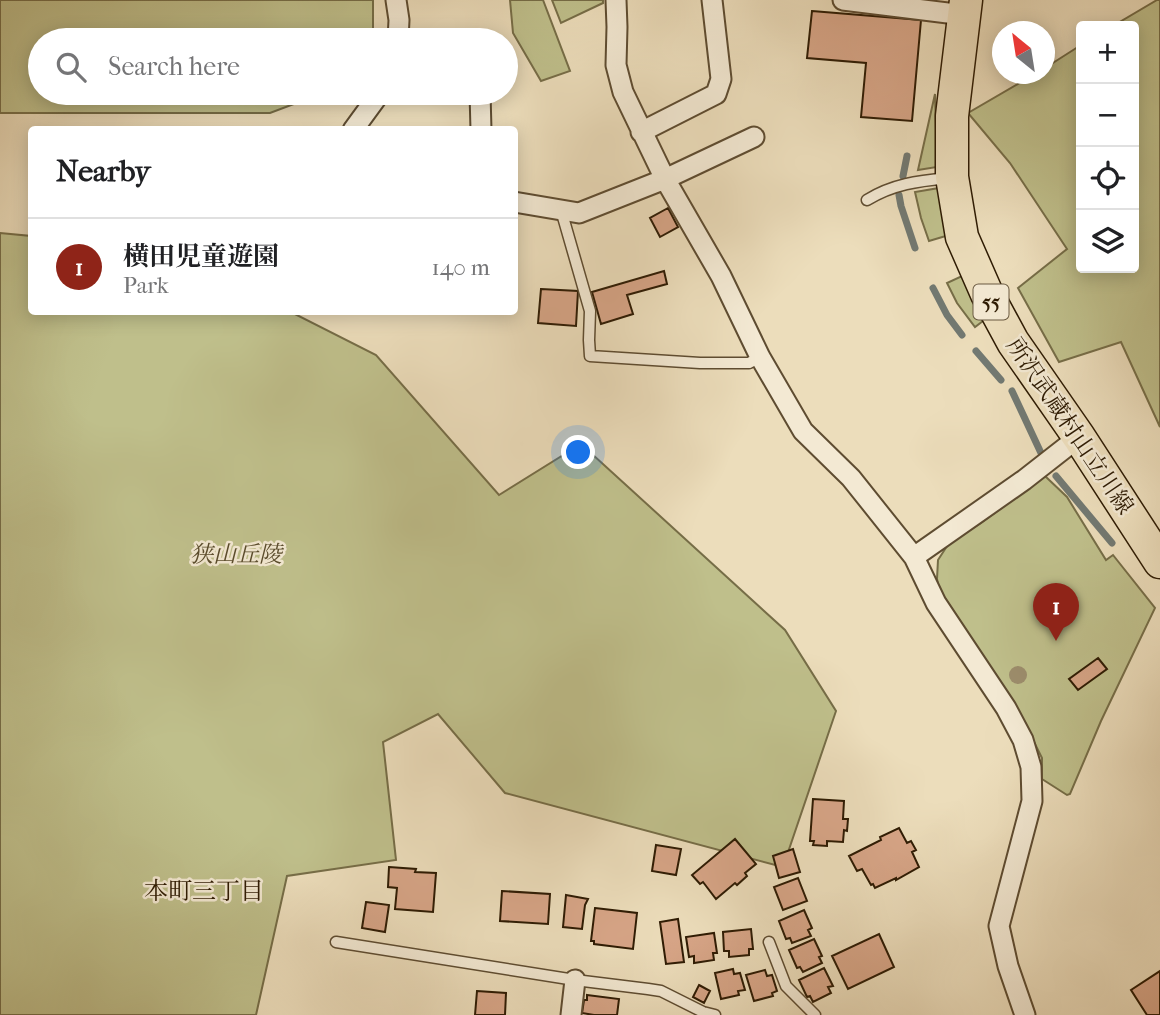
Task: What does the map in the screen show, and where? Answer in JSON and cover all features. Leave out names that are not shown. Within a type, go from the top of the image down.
[{"type":"main road","name":"所沢武蔵村山立川線","points":[[965,7],[952,116],[952,177],[962,237],[987,294],[1013,342],[1160,562]]},
{"type":"street","points":[[396,0],[399,28]]},
{"type":"street","points":[[616,0],[616,65],[623,92],[664,178],[721,276],[760,357],[803,431],[851,478],[914,557],[936,603],[1006,708],[1023,740],[1031,767],[1032,801],[999,926],[1008,966],[1025,1015]]},
{"type":"street","points":[[641,132],[716,94],[720,79],[712,0]]},
{"type":"street","points":[[844,0],[965,7]]},
{"type":"street","points":[[356,126],[371,105]]},
{"type":"street","points":[[480,105],[481,126]]},
{"type":"street","points":[[518,203],[579,213],[754,137]]},
{"type":"street","points":[[914,557],[1079,438]]},
{"type":"street","points":[[572,1015],[575,980]]},
{"type":"lane","points":[[867,200],[897,186],[952,177]]},
{"type":"lane","points":[[561,211],[590,311],[590,356],[700,363],[749,363],[760,357]]},
{"type":"lane","points":[[336,942],[661,991],[703,1012],[715,1015]]},
{"type":"lane","points":[[769,942],[786,986],[815,1015]]},
{"type":"green space","points":[[0,0],[373,0],[373,28],[28,28],[28,105],[291,105],[270,113],[0,113]]},
{"type":"green space","points":[[510,0],[543,0],[570,71],[541,81],[518,42],[518,28],[513,28]]},
{"type":"green space","points":[[552,0],[603,0],[603,3],[561,23]]},
{"type":"green space","points":[[1160,0],[1160,427],[1121,342],[1059,362],[1018,288],[1067,249],[1010,163],[968,113],[1018,84],[1055,84],[1055,62],[1076,48],[1076,273],[1139,273],[1139,21],[1121,21]]},
{"type":"green space","points":[[935,94],[937,167],[918,170]]},
{"type":"green space","points":[[939,188],[949,235],[929,241],[915,192]]},
{"type":"green space","name":"狭山丘陵","points":[[0,233],[28,236],[28,315],[297,315],[376,355],[499,495],[581,444],[785,630],[836,711],[783,867],[505,793],[438,714],[383,742],[396,860],[287,876],[256,1015],[0,1015]]},
{"type":"green space","points":[[962,276],[983,321],[975,327],[957,303],[947,283]]},
{"type":"green space","points":[[1045,476],[1067,497],[1106,560],[1113,555],[1155,608],[1101,721],[1070,794],[1067,795],[1042,779],[1042,758],[1033,740],[1000,682],[939,589],[937,579],[938,560],[949,543]]},
{"type":"building","points":[[812,11],[921,20],[912,121],[861,117],[866,63],[807,58]]},
{"type":"building","points":[[668,208],[678,227],[660,237],[650,218]]},
{"type":"building","points":[[664,271],[667,284],[627,295],[633,314],[601,324],[592,292]]},
{"type":"building","points":[[541,289],[578,291],[576,326],[538,323]]},
{"type":"building","points":[[1098,658],[1107,669],[1078,690],[1069,679]]},
{"type":"building","points":[[813,799],[844,801],[843,819],[848,819],[843,842],[827,841],[827,846],[813,845],[814,841],[810,841]]},
{"type":"building","points":[[899,828],[907,843],[911,841],[916,850],[912,852],[919,867],[875,888],[862,869],[857,871],[849,856]]},
{"type":"building","points":[[735,839],[756,864],[745,873],[747,876],[737,885],[735,883],[716,899],[703,882],[700,884],[692,875]]},
{"type":"building","points":[[656,845],[681,849],[676,875],[652,871]]},
{"type":"building","points":[[793,849],[800,872],[779,878],[773,856]]},
{"type":"building","points":[[389,867],[436,873],[433,912],[395,909],[397,888],[388,887]]},
{"type":"building","points":[[798,878],[807,901],[783,910],[774,887]]},
{"type":"building","points":[[502,891],[550,894],[548,924],[500,921]]},
{"type":"building","points":[[566,895],[588,899],[582,929],[563,927]]},
{"type":"building","points":[[366,902],[389,905],[385,932],[362,928]]},
{"type":"building","points":[[595,908],[637,913],[633,949],[594,944],[594,941],[591,941]]},
{"type":"building","points":[[804,910],[812,928],[808,930],[811,936],[792,943],[790,938],[786,939],[779,921]]},
{"type":"building","points":[[678,919],[684,962],[666,964],[660,922]]},
{"type":"building","points":[[751,929],[753,949],[749,949],[749,955],[729,957],[729,951],[724,951],[723,932]]},
{"type":"building","points":[[714,933],[717,953],[713,953],[714,960],[694,963],[694,956],[689,957],[686,937]]},
{"type":"building","points":[[879,934],[894,967],[848,989],[832,956]]},
{"type":"building","points":[[814,939],[822,956],[819,957],[822,963],[803,972],[800,967],[797,968],[789,950]]},
{"type":"building","points":[[824,968],[833,986],[828,987],[831,993],[813,1002],[810,996],[807,997],[799,980]]},
{"type":"building","points":[[733,969],[734,974],[740,973],[745,990],[738,991],[739,995],[721,999],[715,973]]},
{"type":"building","points":[[765,970],[767,976],[772,975],[777,991],[772,993],[773,996],[754,1001],[746,975]]},
{"type":"building","points":[[1160,971],[1160,1015],[1147,1015],[1131,990]]},
{"type":"building","points":[[699,985],[710,991],[704,1003],[693,997]]},
{"type":"building","points":[[477,991],[506,993],[505,1015],[475,1015]]},
{"type":"building","points":[[587,995],[619,999],[617,1015],[582,1013]]},
{"type":"waterway","points":[[903,176],[907,156]]},
{"type":"waterway","points":[[899,195],[915,248]]},
{"type":"waterway","points":[[933,288],[947,315],[962,335]]},
{"type":"waterway","points":[[976,351],[1001,380]]},
{"type":"waterway","points":[[1012,391],[1041,453]]},
{"type":"waterway","points":[[1056,476],[1112,543]]},
{"type":"place","name":"横田児童遊園","points":[[1056,641]]},
{"type":"district","name":"本町三丁目","points":[[204,891]]}]
